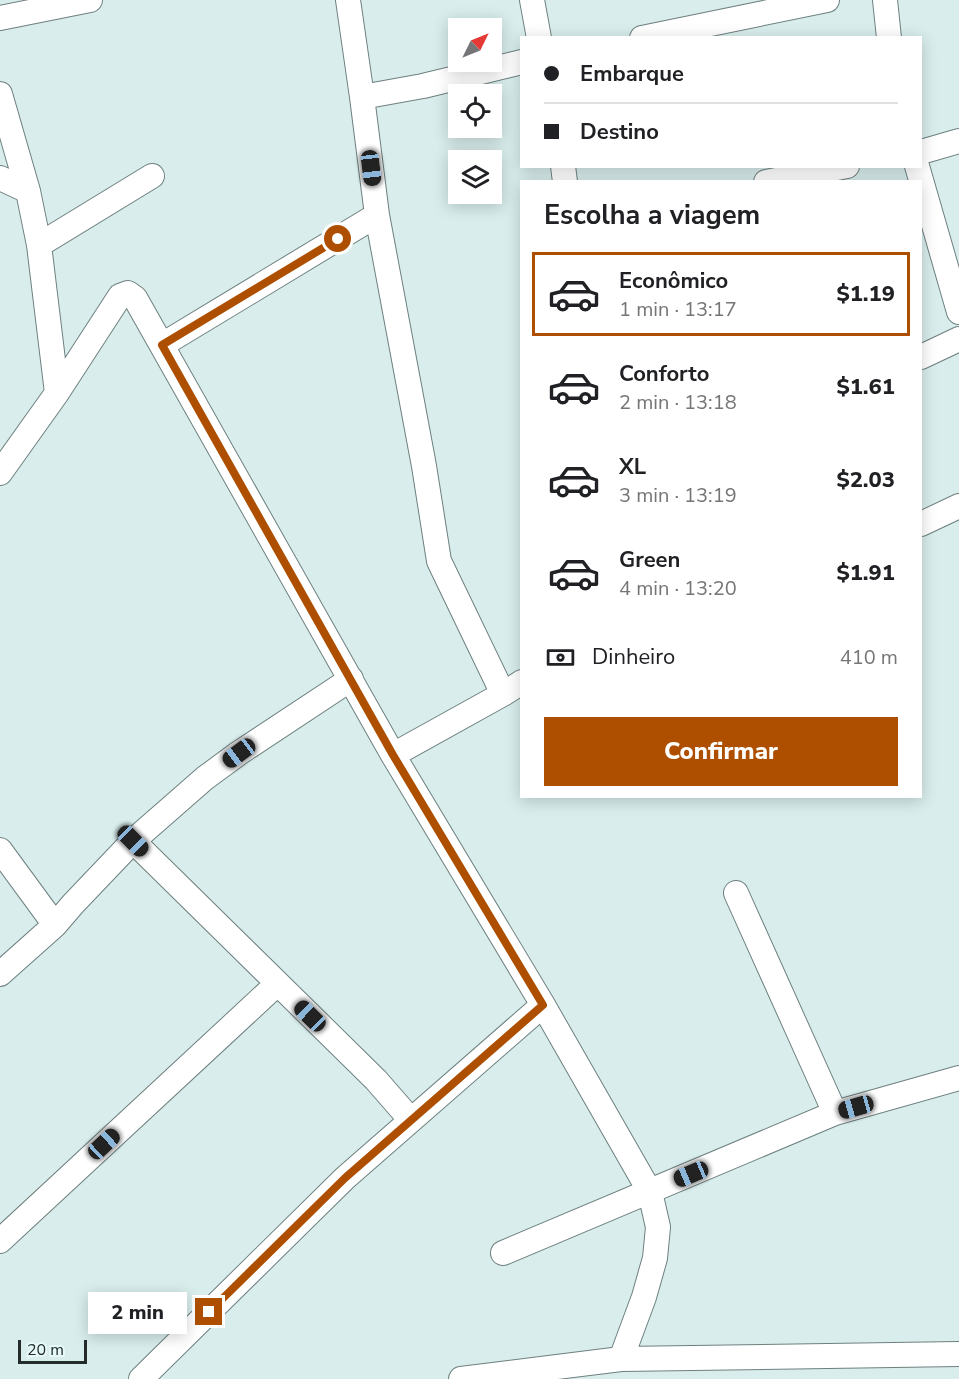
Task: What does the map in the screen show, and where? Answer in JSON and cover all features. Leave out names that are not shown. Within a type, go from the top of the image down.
[{"type":"street","points":[[0,18],[90,0]]},
{"type":"street","points":[[348,0],[377,215],[424,466],[438,561],[513,688],[393,755]]},
{"type":"street","points":[[532,0],[539,36]]},
{"type":"street","points":[[652,36],[827,0]]},
{"type":"street","points":[[885,0],[889,36]]},
{"type":"street","points":[[362,98],[520,62]]},
{"type":"street","points":[[0,94],[28,191],[39,245],[57,393]]},
{"type":"street","points":[[922,152],[959,141]]},
{"type":"street","points":[[776,180],[837,168]]},
{"type":"street","points":[[39,245],[152,176]]},
{"type":"street","points":[[0,178],[28,191]]},
{"type":"street","points":[[922,180],[959,312]]},
{"type":"street","points":[[162,345],[377,215]]},
{"type":"street","points":[[0,473],[7,447],[57,393],[120,296],[128,293],[135,298],[393,755],[543,1005],[650,1192],[658,1227],[655,1258],[644,1297],[621,1359]]},
{"type":"street","points":[[922,357],[959,339]]},
{"type":"street","points":[[922,524],[959,506]]},
{"type":"street","points":[[0,974],[55,925],[133,841],[205,778],[351,679]]},
{"type":"street","points":[[133,841],[376,1080],[410,1119]]},
{"type":"street","points":[[0,850],[55,925]]},
{"type":"street","points":[[736,893],[835,1113]]},
{"type":"street","points":[[0,1241],[277,984]]},
{"type":"street","points":[[141,1379],[345,1178],[543,1005]]},
{"type":"street","points":[[502,1253],[835,1113],[959,1078]]},
{"type":"street","points":[[461,1379],[580,1372],[621,1359],[959,1354]]},
{"type":"route","points":[[209,1312],[345,1178],[543,1005],[393,755],[162,345],[338,239]]}]
